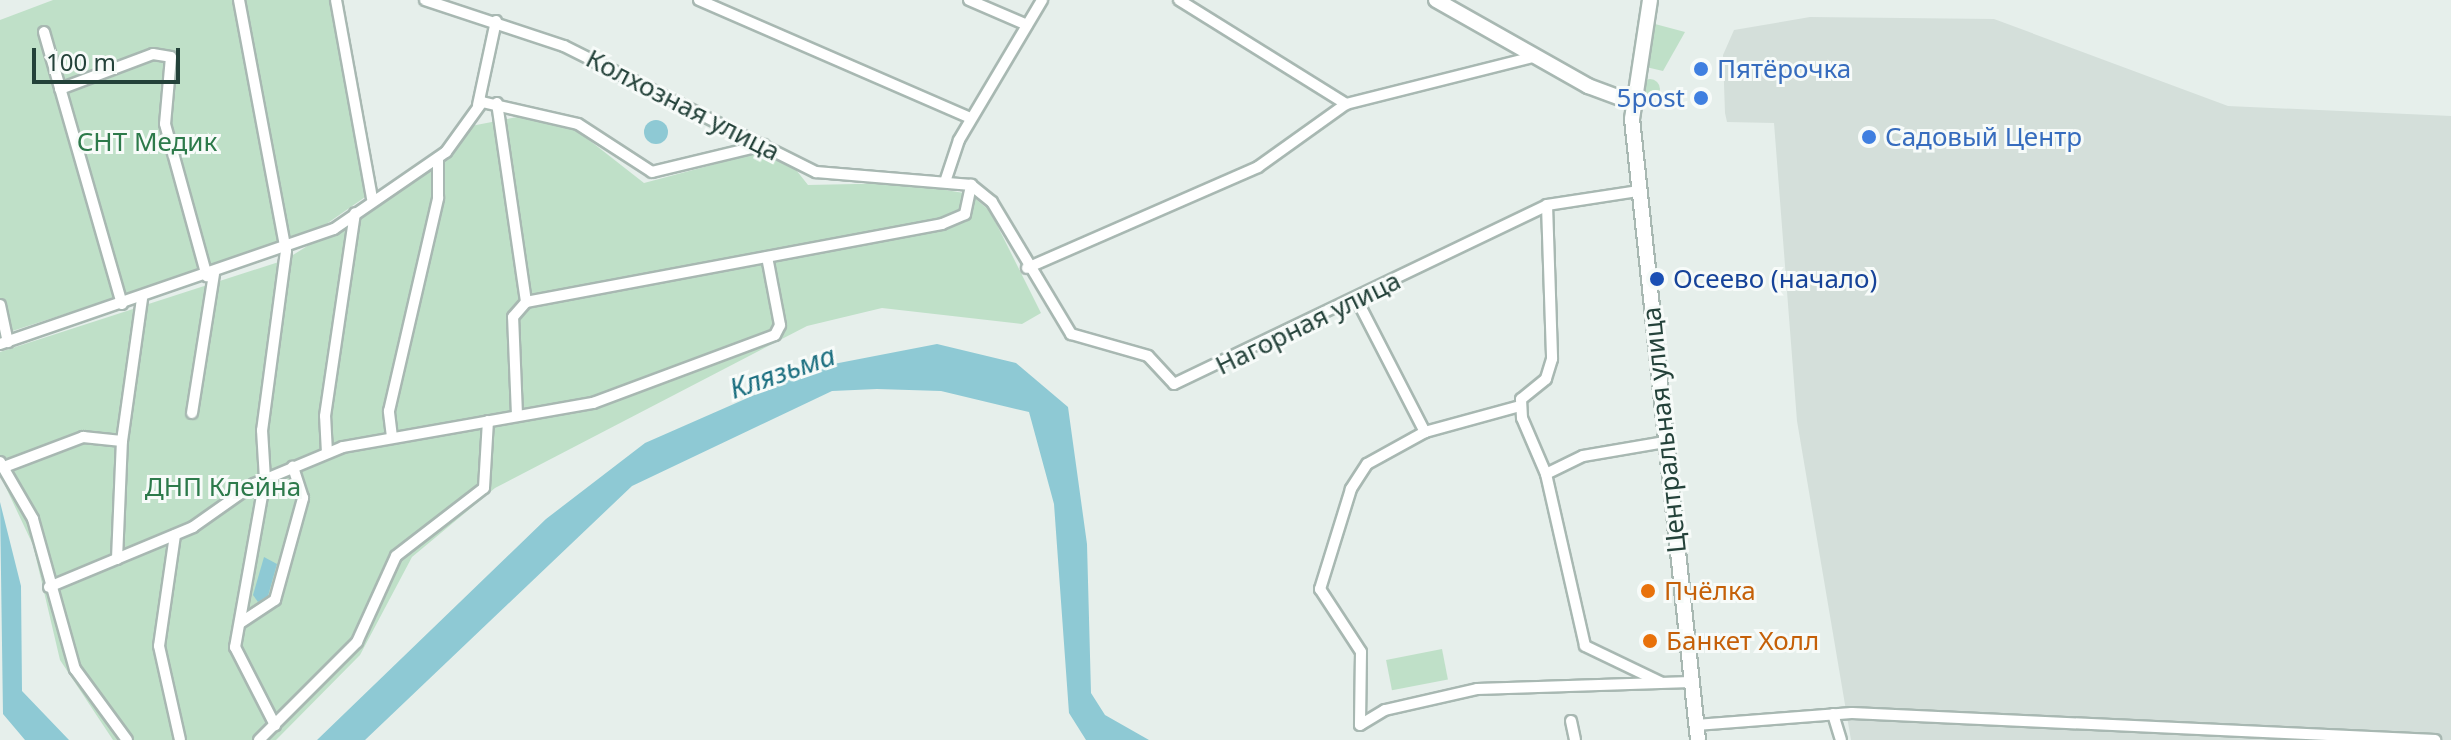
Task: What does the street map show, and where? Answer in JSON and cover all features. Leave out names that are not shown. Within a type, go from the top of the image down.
[{"type":"main road","points":[[1436,0],[1533,57],[1631,102]]},
{"type":"main road","name":"Центральная улица","points":[[1650,0],[1631,102],[1632,119],[1697,732]]},
{"type":"street","points":[[239,0],[286,251],[262,430],[265,479],[237,655],[275,725]]},
{"type":"street","points":[[336,0],[372,199]]},
{"type":"street","name":"Колхозная улица","points":[[425,0],[564,46],[827,174],[946,179],[971,185]]},
{"type":"street","points":[[699,0],[971,118]]},
{"type":"street","points":[[969,0],[1027,25]]},
{"type":"street","points":[[946,179],[971,118],[1042,0]]},
{"type":"street","points":[[1179,0],[1346,104]]},
{"type":"street","points":[[0,305],[4,343],[286,251],[355,213],[438,158],[478,105],[496,21]]},
{"type":"street","points":[[44,32],[122,304]]},
{"type":"street","points":[[60,89],[153,54],[171,57],[165,124],[210,275],[192,413]]},
{"type":"street","points":[[517,415],[513,317],[526,302],[959,220],[971,185],[992,202],[1029,272],[1258,167],[1346,104],[1533,57]]},
{"type":"street","points":[[478,105],[497,103],[578,124],[652,172],[764,145]]},
{"type":"street","points":[[497,103],[526,302]]},
{"type":"street","points":[[392,437],[389,411],[438,198],[438,158]]},
{"type":"street","name":"Нагорная улица","points":[[1029,272],[1071,334],[1148,356],[1174,384],[1547,205],[1639,191]]},
{"type":"street","points":[[1547,205],[1551,369],[1520,406],[1425,432],[1361,472],[1322,579],[1323,598],[1361,652],[1360,725],[1385,710],[1477,689],[1691,682]]},
{"type":"street","points":[[327,453],[325,416],[355,213]]},
{"type":"street","points":[[49,587],[175,535],[265,479],[327,453],[392,437],[593,403],[775,335],[780,325],[767,257]]},
{"type":"street","points":[[117,559],[122,441],[142,298]]},
{"type":"street","points":[[1356,298],[1425,432]]},
{"type":"street","points":[[1520,406],[1546,474],[1585,646],[1668,685]]},
{"type":"street","points":[[259,740],[357,642],[396,556],[484,488],[488,421]]},
{"type":"street","points":[[122,441],[83,437],[2,464],[33,519],[49,587],[75,669],[127,740]]},
{"type":"street","points":[[1546,474],[1583,456],[1665,442]]},
{"type":"street","points":[[240,623],[275,600],[303,498],[293,467]]},
{"type":"street","points":[[175,535],[159,646],[180,740]]},
{"type":"street","points":[[1697,732],[1833,714],[2435,740]]},
{"type":"street","points":[[1833,714],[1841,740]]},
{"type":"street","points":[[1571,721],[1575,740]]},
{"type":"shaded area","points":[[1810,17],[1994,19],[2228,106],[2451,116],[2451,740],[1851,740],[1797,421],[1774,123],[1727,122],[1725,113],[1723,55],[1734,30]]},
{"type":"green space","name":"СНТ Медик","points":[[53,0],[332,0],[368,195],[312,234],[0,335],[0,20]]},
{"type":"green space","points":[[1655,24],[1685,32],[1663,71],[1646,67]]},
{"type":"green space","points":[[1650,79],[1657,82],[1660,89],[1657,96],[1650,99],[1643,96],[1640,89],[1643,82]]},
{"type":"green space","name":"ДНП Клейна","points":[[533,114],[575,129],[644,183],[757,153],[793,166],[808,185],[903,183],[970,194],[990,211],[1041,313],[1022,324],[882,308],[807,326],[495,488],[412,557],[360,655],[276,740],[113,740],[60,660],[33,545],[0,475],[0,352],[285,260],[449,157],[471,126]]},
{"type":"green space","points":[[1442,649],[1448,679],[1392,690],[1386,660]]},
{"type":"water","points":[[656,120],[667,127],[668,132],[661,143],[656,144],[645,137],[644,132],[651,121]]},
{"type":"water","points":[[937,344],[1016,363],[1068,407],[1087,544],[1091,693],[1105,715],[1149,740],[1086,740],[1069,713],[1054,504],[1029,412],[941,391],[877,389],[832,391],[632,486],[365,740],[317,740],[546,519],[645,443],[818,367]]},
{"type":"water","points":[[0,502],[21,586],[22,691],[69,740],[25,740],[3,714]]},
{"type":"water","points":[[264,557],[277,564],[268,596],[258,602],[253,595]]},
{"type":"place","name":"Пятёрочка","points":[[1701,69]]},
{"type":"place","name":"5post","points":[[1701,98]]},
{"type":"place","name":"Садовый Центр","points":[[1869,137]]},
{"type":"place","name":"Осеево (начало)","points":[[1657,279]]},
{"type":"place","name":"Пчёлка","points":[[1648,591]]},
{"type":"place","name":"Банкет Холл","points":[[1650,641]]},
{"type":"water label","name":"Клязьма","points":[[782,371]]}]
